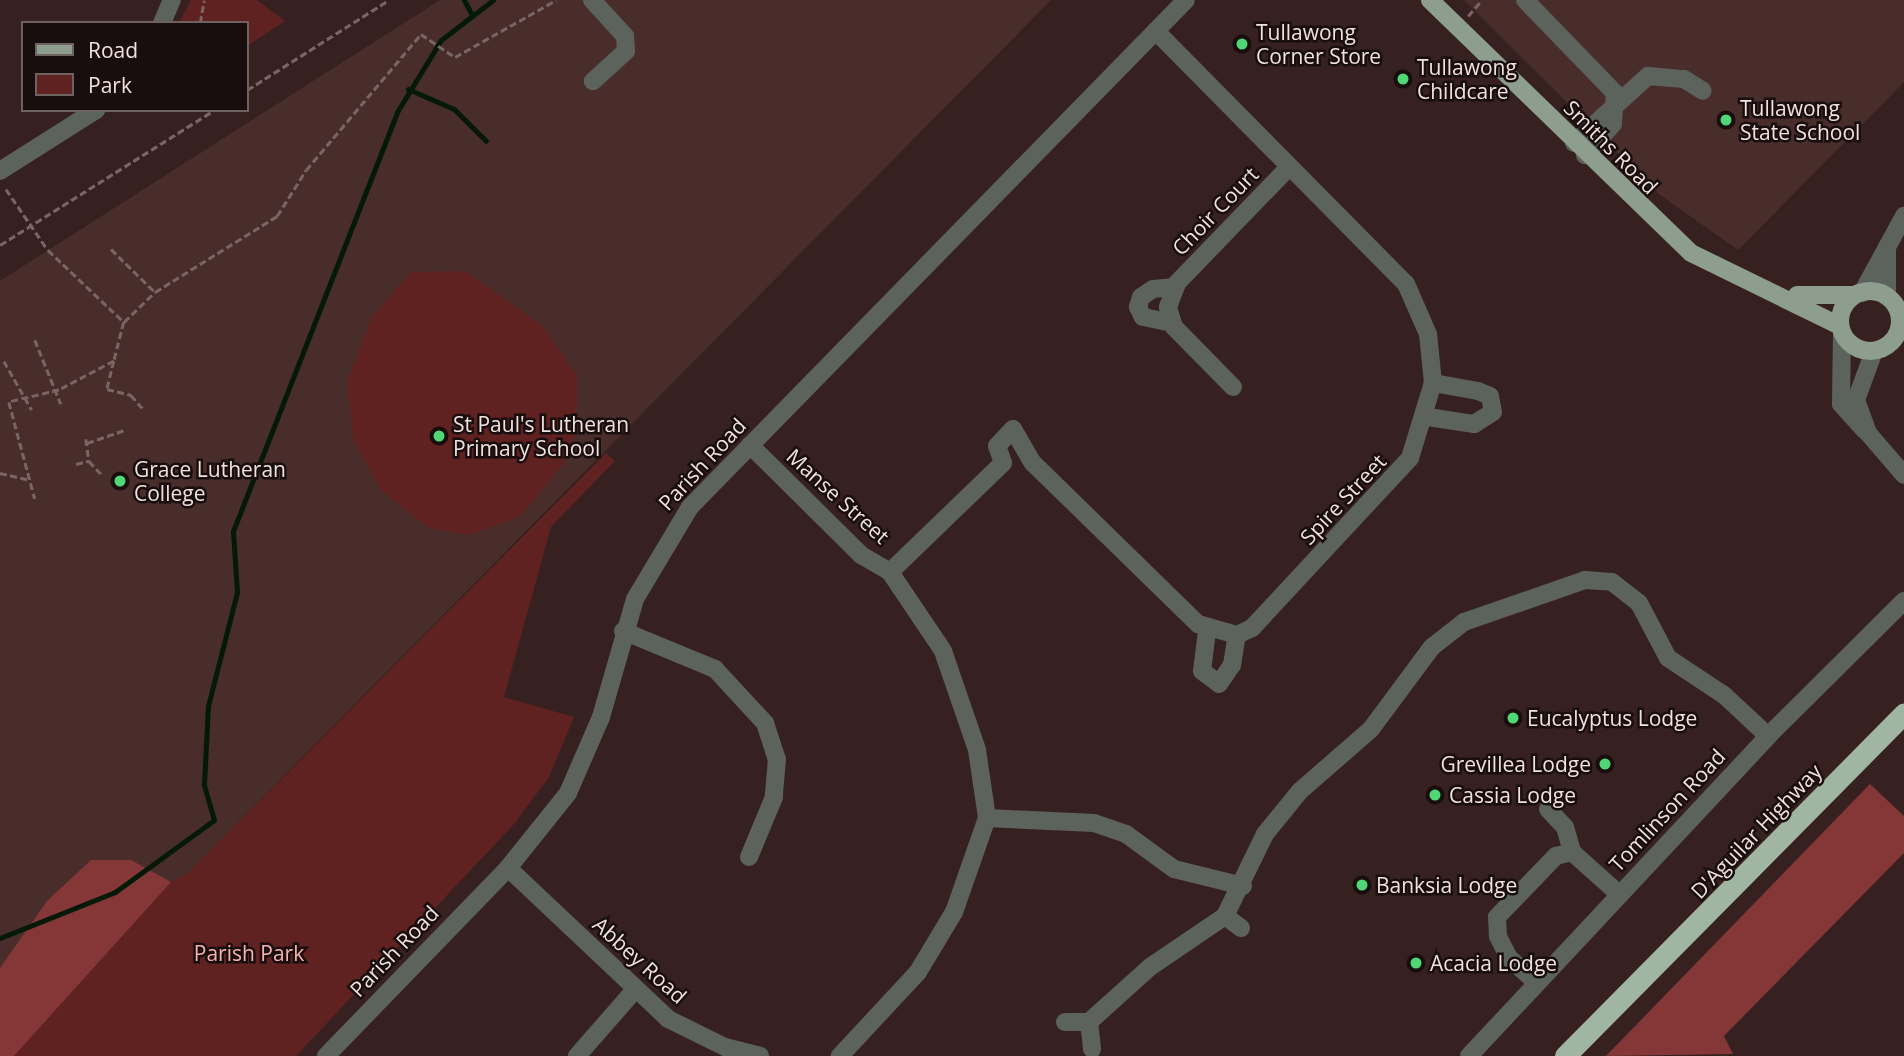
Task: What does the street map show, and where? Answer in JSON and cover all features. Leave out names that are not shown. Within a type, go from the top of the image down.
[{"type":"highway","name":"D'Aguilar Highway","points":[[1565,1056],[1643,983],[1904,713]]},
{"type":"highway","name":"D'Aguilar Highway","points":[[1582,1056],[1643,983]]},
{"type":"main road","name":"Smiths Road","points":[[1430,0],[1580,149],[1691,253],[1783,293],[1841,329]]},
{"type":"main road","name":"Smiths Road","points":[[1783,293],[1859,294]]},
{"type":"main road","points":[[1879,349],[1897,333],[1901,316],[1887,297],[1859,294],[1843,308],[1841,329],[1855,347],[1879,349],[1904,348]]},
{"type":"street","points":[[163,21],[172,0]]},
{"type":"street","points":[[592,0],[625,36],[626,51],[593,81]]},
{"type":"street","name":"Parish Road","points":[[326,1056],[508,868],[568,793],[583,764],[623,631],[668,536],[750,446],[1186,0]]},
{"type":"street","points":[[1525,0],[1604,76],[1616,101],[1613,124],[1580,149]]},
{"type":"street","name":"Spire Street","points":[[1156,31],[1406,284],[1427,334],[1433,383],[1428,417],[1399,477],[1252,628],[1237,635]]},
{"type":"street","points":[[1616,101],[1648,76],[1684,79],[1703,91]]},
{"type":"street","points":[[0,171],[93,112]]},
{"type":"street","name":"Choir Court","points":[[1233,387],[1172,323],[1168,307],[1175,287],[1289,167]]},
{"type":"street","points":[[1859,294],[1904,216]]},
{"type":"street","points":[[1886,244],[1887,297]]},
{"type":"street","name":"Choir Court","points":[[1172,323],[1143,317],[1138,307],[1140,297],[1153,289],[1175,287]]},
{"type":"street","points":[[1841,329],[1841,404],[1904,475]]},
{"type":"street","points":[[1868,433],[1856,400],[1862,368],[1879,349]]},
{"type":"street","points":[[1428,417],[1474,424],[1493,412],[1490,396],[1478,391],[1433,383]]},
{"type":"street","points":[[1003,463],[997,446],[1013,429],[1033,463],[1207,631],[1237,635],[1232,665],[1219,684],[1202,671],[1207,631]]},
{"type":"street","name":"Manse Street","points":[[750,446],[862,555],[890,572],[943,652],[965,699],[987,818]]},
{"type":"street","points":[[890,572],[1003,463],[1033,463]]},
{"type":"street","points":[[1065,1022],[1089,1022],[1150,967],[1225,916],[1244,886],[1265,834],[1300,790],[1371,729],[1432,647],[1464,622],[1585,580],[1612,582],[1639,603],[1668,658],[1724,695],[1768,736]]},
{"type":"street","name":"Tomlinson Road","points":[[1469,1056],[1768,736],[1904,601]]},
{"type":"street","points":[[623,631],[715,669],[765,723],[777,759],[774,797],[749,857]]},
{"type":"street","points":[[1548,809],[1565,827],[1564,854]]},
{"type":"street","points":[[840,1056],[918,972],[942,936],[987,818],[1094,823],[1126,834],[1174,869],[1244,886]]},
{"type":"street","points":[[1537,983],[1509,958],[1497,936],[1497,917],[1504,893],[1542,855],[1564,854],[1619,894]]},
{"type":"street","name":"Abbey Road","points":[[508,868],[634,990],[696,1034],[760,1056]]},
{"type":"street","points":[[1225,916],[1241,928]]},
{"type":"street","points":[[577,1056],[634,990]]},
{"type":"street","points":[[1089,1022],[1092,1048]]},
{"type":"path","points":[[200,21],[204,0]]},
{"type":"path","points":[[248,89],[390,0]]},
{"type":"path","points":[[144,410],[131,395],[107,389],[124,322],[155,292],[277,215],[390,65],[421,34],[451,57],[556,0]]},
{"type":"path","points":[[0,245],[211,112]]},
{"type":"path","points":[[6,189],[48,250],[124,322]]},
{"type":"path","points":[[111,249],[155,292]]},
{"type":"path","points":[[35,340],[59,390],[61,404]]},
{"type":"path","points":[[4,361],[30,398],[32,410]]},
{"type":"path","points":[[35,499],[9,402],[59,390],[114,361]]},
{"type":"path","points":[[101,474],[89,461],[87,441],[124,430]]},
{"type":"path","points":[[76,464],[89,461]]},
{"type":"path","points":[[0,473],[28,480]]},
{"type":"shaded area","points":[[440,0],[1051,0],[188,873],[171,883],[14,1056],[0,1056],[0,281]]},
{"type":"shaded area","name":"Tullawong State School","points":[[1464,0],[1904,0],[1904,82],[1738,250],[1659,194]]},
{"type":"shaded area","points":[[1870,784],[1904,816],[1904,853],[1724,1036],[1733,1054],[1606,1056]]},
{"type":"shaded area","points":[[91,860],[131,860],[171,882],[14,1056],[0,1056],[0,968],[47,901]]},
{"type":"green space","points":[[191,0],[257,0],[285,21],[248,45],[248,21],[180,21]]},
{"type":"green space","points":[[465,271],[543,326],[577,376],[577,429],[564,463],[521,516],[469,535],[428,528],[381,490],[354,442],[347,382],[372,317],[411,272]]},
{"type":"green space","name":"Parish Park","points":[[606,453],[615,461],[551,527],[504,697],[574,717],[549,777],[514,824],[296,1056],[14,1056],[171,882],[188,873]]},
{"type":"waterway","points":[[464,0],[471,13]]},
{"type":"waterway","points":[[0,938],[115,892],[214,820],[204,784],[208,706],[237,592],[233,531],[397,112],[441,40],[493,0]]},
{"type":"waterway","points":[[408,89],[454,109],[486,141]]},
{"type":"place","name":"Tullawong Corner Store","points":[[1242,44]]},
{"type":"place","name":"Tullawong Childcare","points":[[1403,79]]},
{"type":"place","name":"Tullawong State School","points":[[1726,120]]},
{"type":"place","name":"St Paul's Lutheran Primary School","points":[[439,436]]},
{"type":"place","name":"Grace Lutheran College","points":[[120,481]]},
{"type":"place","name":"Eucalyptus Lodge","points":[[1513,718]]},
{"type":"place","name":"Grevillea Lodge","points":[[1605,764]]},
{"type":"place","name":"Cassia Lodge","points":[[1435,795]]},
{"type":"place","name":"Banksia Lodge","points":[[1362,885]]},
{"type":"place","name":"Acacia Lodge","points":[[1416,963]]}]
